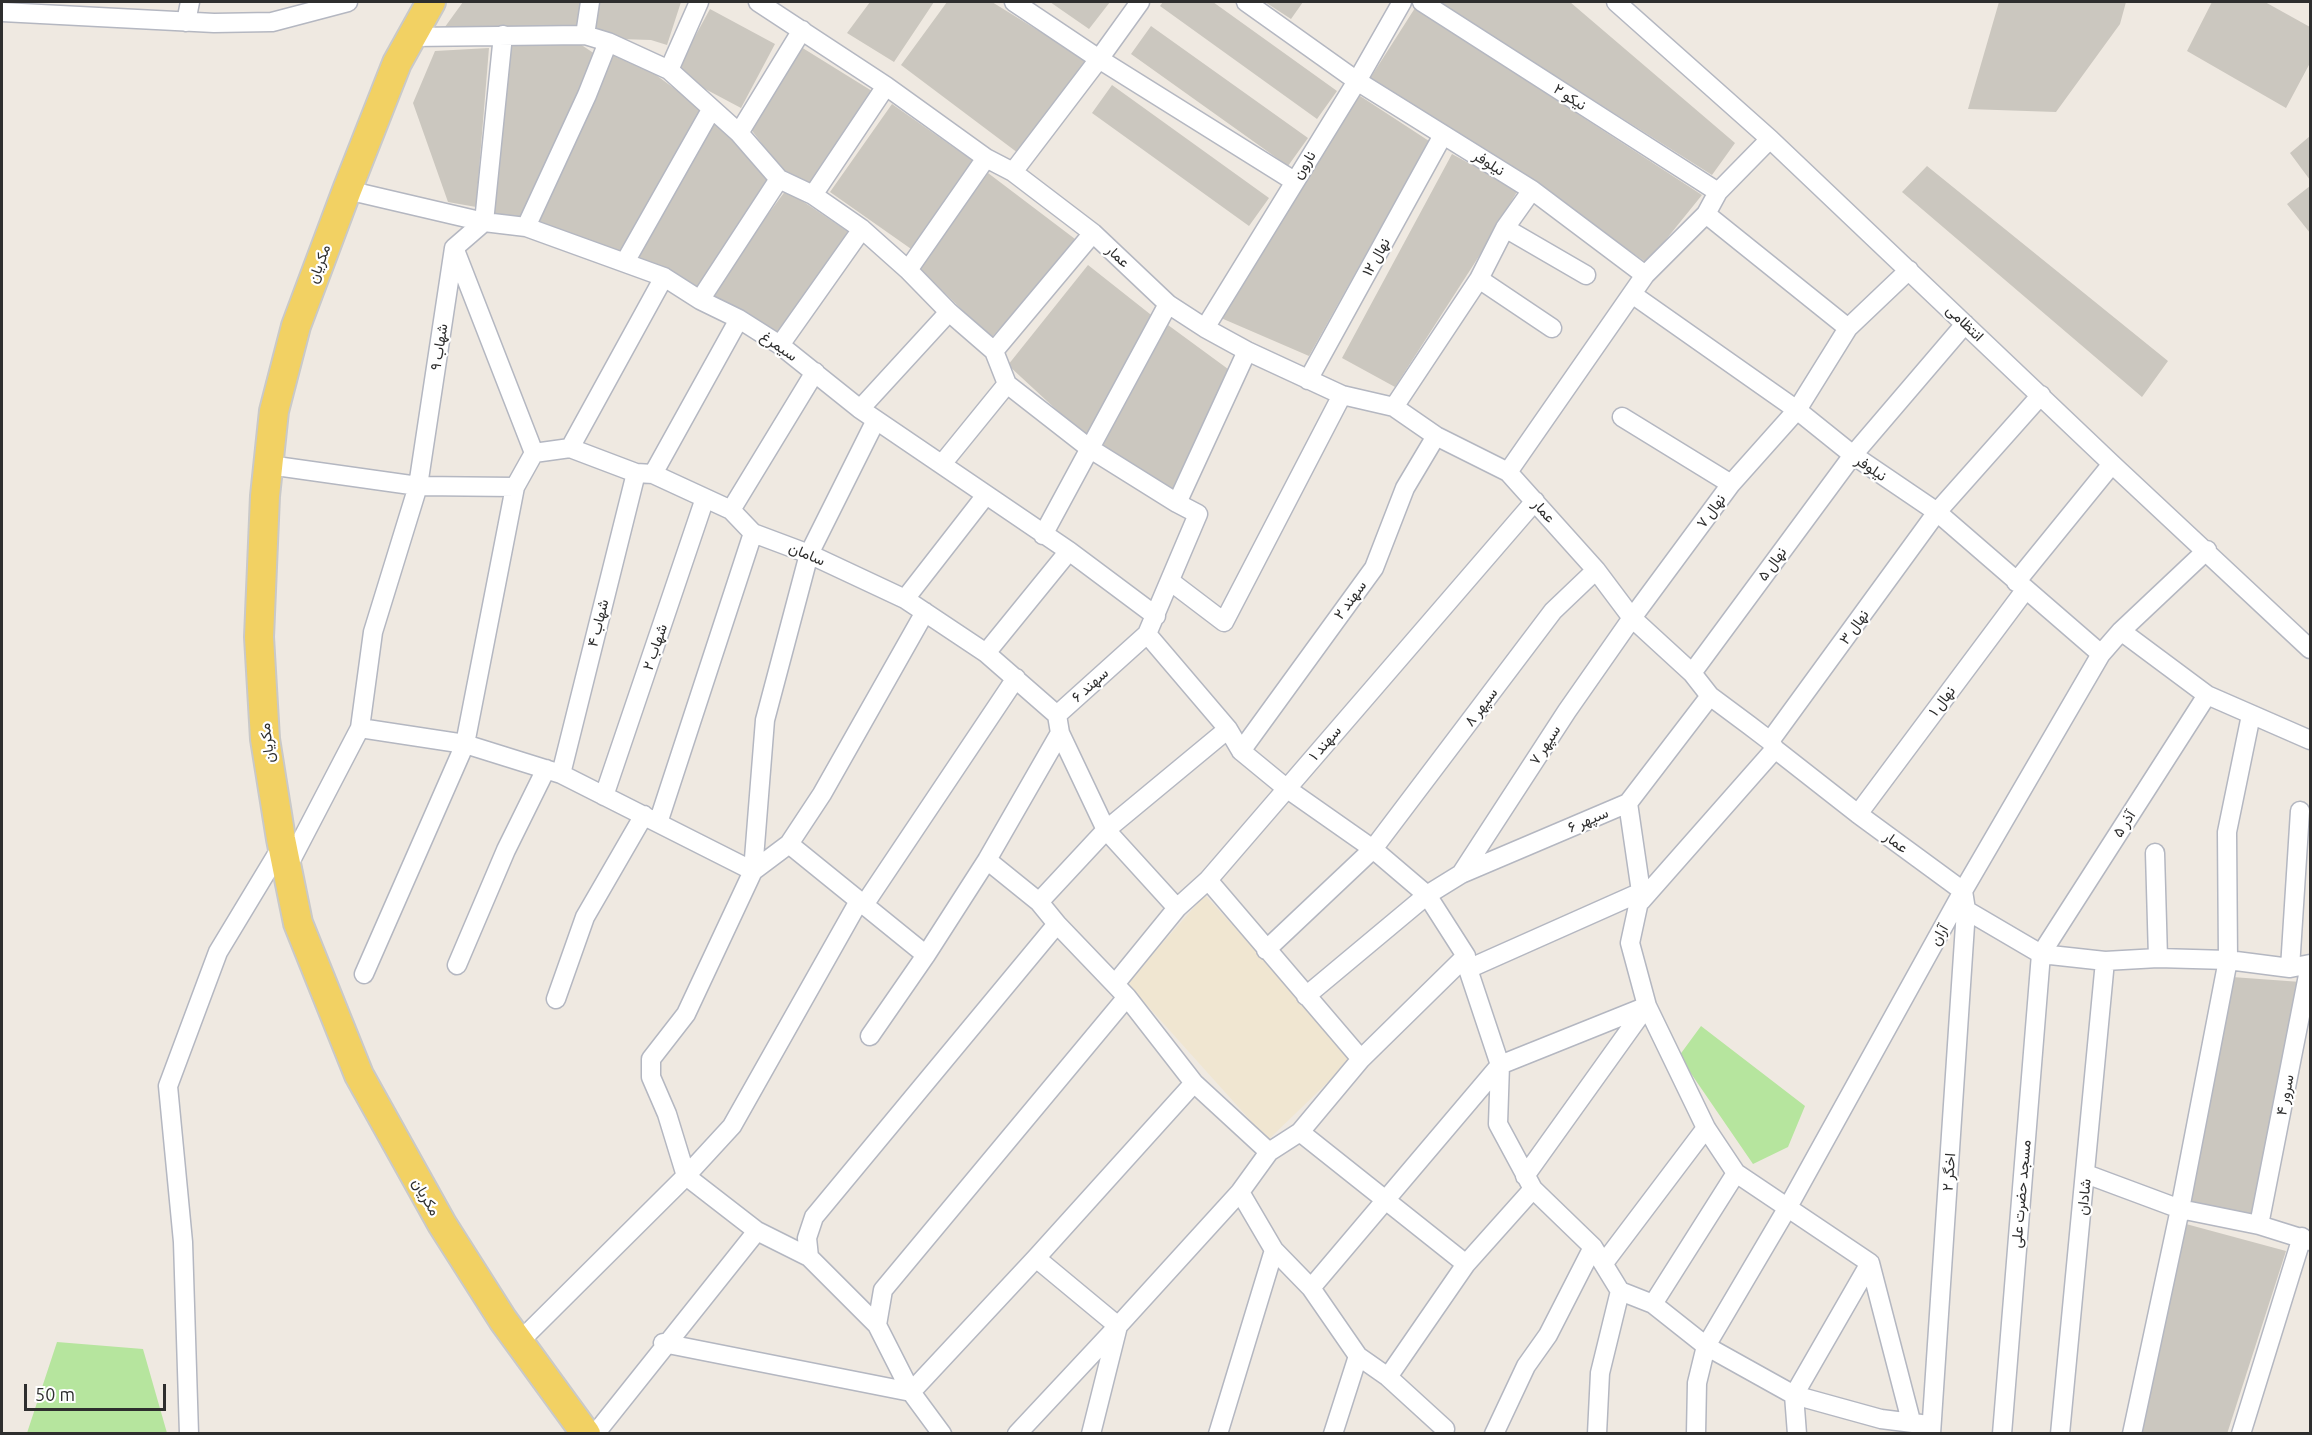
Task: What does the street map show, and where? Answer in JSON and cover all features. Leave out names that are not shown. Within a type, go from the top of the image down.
[{"type":"main road","name":"مکریان","points":[[423,4],[411,37],[396,63],[296,326],[274,411],[265,496],[259,637],[265,739],[298,923],[359,1075],[442,1224],[519,1342],[586,1434]]},
{"type":"street","points":[[186,22],[190,2]]},
{"type":"street","points":[[2,12],[76,9],[186,22],[272,22],[348,2]]},
{"type":"street","points":[[585,35],[590,2]]},
{"type":"street","points":[[669,70],[699,2]]},
{"type":"street","name":"عمار","points":[[759,2],[886,86],[986,158],[1013,172],[1093,233],[1168,304],[1205,328],[1247,351],[1342,395],[1394,407],[1436,436],[1508,472],[1596,570],[1632,618],[1692,673],[1710,696],[1858,814],[1963,891]]},
{"type":"street","points":[[1014,2],[1294,181]]},
{"type":"street","points":[[1013,172],[1100,59],[1140,2]]},
{"type":"street","name":"نیلوفر","points":[[1246,2],[1357,81],[1532,190],[1645,275]]},
{"type":"street","name":"نارون","points":[[1205,328],[1357,81],[1402,2]]},
{"type":"street","name":"نیکو ۲","points":[[1422,2],[1718,192]]},
{"type":"street","name":"انتظامی","points":[[1616,2],[1770,139],[2310,649]]},
{"type":"street","points":[[738,133],[802,30]]},
{"type":"street","points":[[364,974],[465,744],[514,487],[534,453],[454,248],[484,222],[503,35]]},
{"type":"street","points":[[411,37],[585,35],[608,42],[669,70],[738,133],[779,179],[813,195],[862,229],[908,270],[948,312],[994,351],[1007,384],[1089,448],[1178,503],[1247,351]]},
{"type":"street","points":[[526,226],[587,95],[608,42]]},
{"type":"street","points":[[813,195],[886,86]]},
{"type":"street","points":[[625,262],[711,110]]},
{"type":"street","name":"نهال ۱۲","points":[[1308,380],[1443,135]]},
{"type":"street","points":[[1508,472],[1645,275],[1706,214],[1718,192],[1770,139]]},
{"type":"street","points":[[908,270],[986,158]]},
{"type":"street","points":[[700,300],[779,179]]},
{"type":"street","name":"سیمرغ","points":[[347,190],[484,222],[526,226],[664,277],[700,300],[740,319],[780,345],[860,409],[1069,551],[1156,616]]},
{"type":"street","points":[[1394,407],[1479,279],[1506,228],[1532,190]]},
{"type":"street","points":[[1706,214],[1848,328]]},
{"type":"street","points":[[1506,228],[1586,275]]},
{"type":"street","points":[[780,345],[862,229]]},
{"type":"street","points":[[994,351],[1093,233]]},
{"type":"street","name":"شهاب ۹","points":[[189,1434],[183,1242],[168,1086],[218,952],[285,857],[360,728],[373,632],[418,486],[454,248]]},
{"type":"street","name":"نهال ۷","points":[[1632,618],[1731,484],[1797,410],[1848,328],[1909,270]]},
{"type":"street","points":[[570,448],[664,277]]},
{"type":"street","points":[[1479,279],[1552,328]]},
{"type":"street","name":"نیلوفر","points":[[1632,294],[1797,410],[1853,455],[1937,512],[2101,654]]},
{"type":"street","points":[[1043,535],[1168,304]]},
{"type":"street","points":[[860,409],[948,312]]},
{"type":"street","name":"شهاب ۴","points":[[457,965],[506,850],[553,771],[644,473],[740,319]]},
{"type":"street","name":"نهال ۵","points":[[1692,673],[1853,455],[1965,324]]},
{"type":"street","points":[[731,510],[815,372]]},
{"type":"street","points":[[942,465],[1007,384]]},
{"type":"street","points":[[1170,581],[1224,622],[1342,395]]},
{"type":"street","name":"نهال ۳","points":[[1641,896],[1773,745],[1937,512],[2041,395]]},
{"type":"street","points":[[1623,417],[1731,484]]},
{"type":"street","points":[[876,420],[808,554],[765,720],[753,871],[686,1014],[651,1059],[651,1077],[667,1114],[686,1176],[757,1231],[809,1257],[877,1325],[911,1392],[942,1434]]},
{"type":"street","name":"سهند ۲","points":[[1241,751],[1374,568],[1404,488],[1436,436]]},
{"type":"street","name":"سامان","points":[[534,453],[570,448],[644,473],[731,510],[753,533],[808,554],[905,599],[986,653],[1016,678],[1058,724]]},
{"type":"street","name":"نهال ۱","points":[[1858,814],[2021,586],[2112,464]]},
{"type":"street","points":[[269,465],[418,486],[514,487]]},
{"type":"street","points":[[905,599],[986,495]]},
{"type":"street","name":"شهاب ۲","points":[[604,796],[705,498]]},
{"type":"street","name":"سهند ۱","points":[[877,1325],[883,1290],[1121,991],[1177,908],[1208,880],[1535,501]]},
{"type":"street","name":"سهند ۶","points":[[870,1036],[987,860],[1058,724],[1147,634],[1198,514],[1178,503]]},
{"type":"street","points":[[556,999],[585,917],[651,819],[753,533]]},
{"type":"street","name":"آران","points":[[1696,1434],[1697,1383],[1706,1346],[1788,1207],[1963,891],[2101,654],[2207,550]]},
{"type":"street","points":[[986,653],[1069,551]]},
{"type":"street","name":"سپهر ۸","points":[[1266,950],[1373,849],[1553,611],[1596,570]]},
{"type":"street","points":[[753,871],[789,844],[822,794],[925,612]]},
{"type":"street","name":"سپهر ۷","points":[[1461,874],[1567,711],[1632,618]]},
{"type":"street","points":[[2121,632],[2207,694],[2310,740]]},
{"type":"street","points":[[1147,634],[1228,729],[1241,751],[1286,788],[1373,849],[1427,895],[1467,962],[1500,1065],[1498,1124],[1529,1183],[1593,1247],[1620,1291],[1653,1304],[1706,1346],[1794,1395],[1881,1419],[1911,1421],[1931,1430]]},
{"type":"street","points":[[519,1342],[686,1176],[732,1126],[861,903],[1016,678]]},
{"type":"street","name":"آذر ۵","points":[[2041,954],[2207,694]]},
{"type":"street","name":"سپهر ۶","points":[[1306,996],[1427,895],[1461,874],[1628,803],[1710,696]]},
{"type":"street","points":[[2132,1434],[2180,1209],[2228,960],[2227,832],[2257,717]]},
{"type":"street","points":[[1058,724],[1106,830],[1177,908]]},
{"type":"street","points":[[360,728],[465,744],[553,771],[753,871]]},
{"type":"street","points":[[1039,902],[1106,830],[1228,729]]},
{"type":"street","points":[[1628,803],[1641,896],[1630,943],[1647,1006],[1706,1128],[1736,1173],[1870,1263],[1911,1421]]},
{"type":"street","points":[[2290,968],[2300,811]]},
{"type":"street","points":[[789,844],[926,955]]},
{"type":"street","points":[[2155,853],[2158,958]]},
{"type":"street","points":[[987,860],[1039,902],[1121,991],[1194,1083],[1269,1152]]},
{"type":"street","points":[[1208,880],[1361,1059]]},
{"type":"street","points":[[1963,891],[1966,910],[2041,954],[2106,961],[2158,958],[2228,960],[2290,968],[2310,965]]},
{"type":"street","points":[[1017,1434],[1240,1192],[1269,1152],[1300,1132],[1361,1059],[1467,962],[1641,896]]},
{"type":"street","name":"اخگر ۲","points":[[1931,1430],[1966,910]]},
{"type":"street","points":[[809,1257],[807,1238],[814,1217],[1057,924]]},
{"type":"street","name":"مسجد حضرت علی","points":[[2002,1434],[2041,954]]},
{"type":"street","name":"شادان","points":[[2060,1434],[2106,961]]},
{"type":"street","name":"سرور ۴","points":[[2259,1225],[2310,965]]},
{"type":"street","points":[[1311,1288],[1500,1065],[1647,1006]]},
{"type":"street","points":[[1388,1377],[1466,1264],[1529,1183],[1647,1006]]},
{"type":"street","points":[[911,1392],[1194,1083]]},
{"type":"street","points":[[1604,1263],[1706,1128]]},
{"type":"street","points":[[1300,1132],[1466,1264]]},
{"type":"street","points":[[1653,1304],[1736,1173]]},
{"type":"street","points":[[2086,1174],[2180,1209],[2259,1225],[2306,1239],[2241,1434]]},
{"type":"street","points":[[1240,1192],[1274,1250],[1311,1288],[1358,1356],[1388,1377],[1445,1429],[1444,1434]]},
{"type":"street","points":[[595,1434],[665,1343],[757,1231]]},
{"type":"street","points":[[1494,1434],[1526,1366],[1548,1335],[1593,1247]]},
{"type":"street","points":[[1218,1434],[1274,1250]]},
{"type":"street","points":[[1036,1258],[1118,1326]]},
{"type":"street","points":[[1797,1434],[1794,1395],[1870,1263]]},
{"type":"street","points":[[1597,1434],[1600,1373],[1620,1291]]},
{"type":"street","points":[[1091,1434],[1118,1326]]},
{"type":"street","points":[[665,1343],[911,1392]]},
{"type":"street","points":[[1333,1434],[1358,1356]]},
{"type":"shaded area","points":[[1205,895],[1354,1057],[1268,1140],[1127,983]]},
{"type":"green space","points":[[1701,1026],[1805,1106],[1788,1147],[1753,1164],[1679,1056]]},
{"type":"green space","points":[[57,1342],[143,1349],[167,1433],[27,1433]]},
{"type":"building","points":[[463,2],[583,2],[582,36],[442,31]]},
{"type":"building","points":[[600,2],[681,2],[667,45],[651,40],[620,39],[591,30]]},
{"type":"building","points":[[870,2],[934,2],[894,62],[847,33]]},
{"type":"building","points":[[947,2],[992,2],[1086,60],[1018,153],[901,65]]},
{"type":"building","points":[[1050,2],[1110,2],[1089,29]]},
{"type":"building","points":[[1163,2],[1213,2],[1337,91],[1317,119],[1160,6]]},
{"type":"building","points":[[1265,2],[1303,2],[1291,19]]},
{"type":"building","points":[[1438,2],[1570,2],[1735,143],[1712,175]]},
{"type":"building","points":[[1999,2],[2126,2],[2120,24],[2056,112],[1968,109]]},
{"type":"building","points":[[2212,2],[2265,2],[2310,27],[2310,63],[2286,108],[2187,51]]},
{"type":"building","points":[[1415,8],[1702,195],[1647,263],[1579,215],[1369,80]]},
{"type":"building","points":[[710,9],[775,44],[741,108],[675,73]]},
{"type":"building","points":[[1151,26],[1308,138],[1288,166],[1131,54]]},
{"type":"building","points":[[574,40],[598,56],[525,219],[489,218],[507,41]]},
{"type":"building","points":[[801,47],[872,91],[811,188],[780,168],[750,128]]},
{"type":"building","points":[[489,48],[476,207],[448,202],[413,103],[435,51]]},
{"type":"building","points":[[610,54],[656,75],[705,111],[620,251],[538,223]]},
{"type":"building","points":[[1112,85],[1269,198],[1249,226],[1092,113]]},
{"type":"building","points":[[1357,94],[1429,141],[1309,356],[1221,318]]},
{"type":"building","points":[[892,104],[976,163],[914,251],[830,192]]},
{"type":"building","points":[[712,120],[773,181],[698,292],[632,257]]},
{"type":"building","points":[[2310,136],[2310,180],[2290,153]]},
{"type":"building","points":[[1452,154],[1518,190],[1483,250],[1395,387],[1342,358]]},
{"type":"building","points":[[1927,166],[2168,361],[2142,397],[1902,192]]},
{"type":"building","points":[[988,173],[1079,242],[991,338],[918,267]]},
{"type":"building","points":[[2310,186],[2310,233],[2287,204]]},
{"type":"building","points":[[786,190],[853,235],[778,338],[706,298]]},
{"type":"building","points":[[1088,265],[1155,318],[1087,438],[1008,365]]},
{"type":"building","points":[[1168,325],[1228,369],[1172,490],[1101,449]]},
{"type":"building","points":[[2232,977],[2301,982],[2253,1216],[2187,1203]]},
{"type":"building","points":[[2186,1224],[2286,1251],[2227,1434],[2141,1434]]}]
